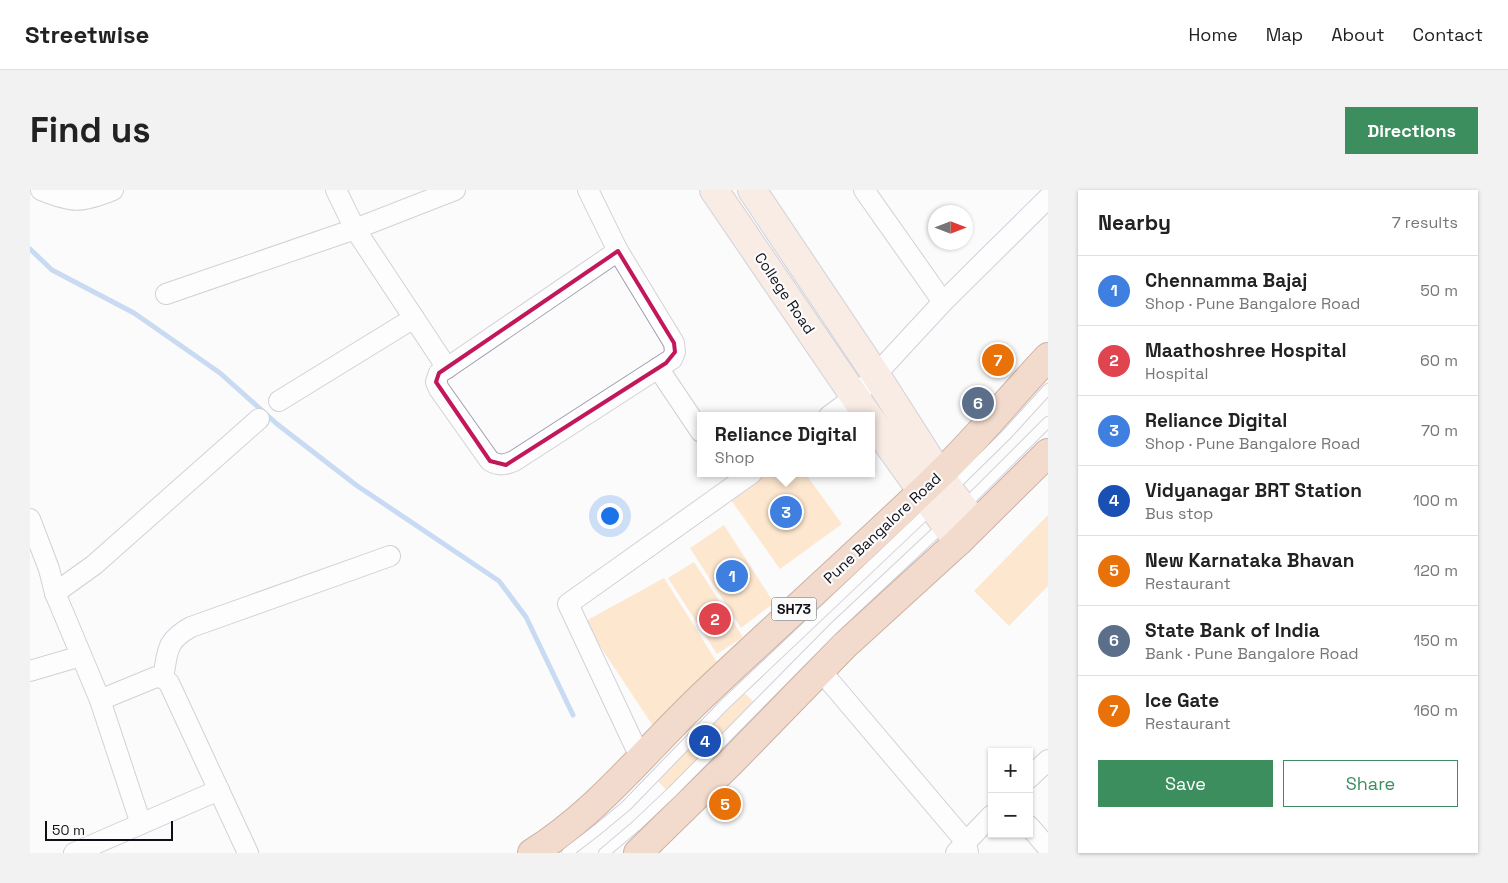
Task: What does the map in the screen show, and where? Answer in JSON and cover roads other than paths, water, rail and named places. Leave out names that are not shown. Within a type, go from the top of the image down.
[{"type":"main road","name":"College Road","points":[[714,190],[862,406]]},
{"type":"main road","points":[[752,190],[876,375],[948,508]]},
{"type":"main road","name":"Pune Bangalore Road","points":[[638,853],[873,618],[1048,357]]},
{"type":"main road","points":[[875,425],[948,508]]},
{"type":"main road","name":"Pune Bangalore Road","points":[[532,853],[576,819],[614,786],[717,682],[948,508],[1048,453]]},
{"type":"street","points":[[41,190],[68,200],[90,199],[113,190]]},
{"type":"street","points":[[336,190],[355,229],[447,368]]},
{"type":"street","points":[[166,294],[355,229],[454,190]]},
{"type":"street","points":[[588,190],[618,251],[674,343],[675,352],[672,359],[514,461],[506,465],[497,465],[490,461],[439,389],[436,382],[439,373],[618,251]]},
{"type":"street","points":[[864,190],[943,302]]},
{"type":"street","points":[[842,412],[862,406],[876,375],[943,302],[1048,198]]},
{"type":"street","points":[[279,401],[414,318]]},
{"type":"street","points":[[658,368],[697,426]]},
{"type":"street","points":[[55,593],[94,565],[259,418]]},
{"type":"street","points":[[641,759],[568,604],[740,477]]},
{"type":"street","points":[[30,519],[49,569],[55,593],[100,700],[141,824]]},
{"type":"street","points":[[163,678],[171,642],[178,634],[191,627],[390,556]]},
{"type":"street","points":[[30,672],[81,656]]},
{"type":"street","points":[[821,671],[963,849],[988,820]]},
{"type":"street","points":[[100,700],[156,677],[163,678],[173,692],[248,853]]},
{"type":"street","points":[[1033,774],[1048,760]]},
{"type":"street","points":[[74,853],[219,790]]},
{"type":"street","points":[[1033,831],[1048,848]]},
{"type":"lane","points":[[604,853],[673,791],[834,628],[948,508],[1007,434],[1048,389]]},
{"type":"lane","points":[[567,853],[626,806],[723,706],[1048,422]]},
{"type":"waterway","points":[[30,249],[52,270],[134,313],[220,373],[277,424],[356,485],[499,581],[526,617],[573,715]]},
{"type":"place","name":"Ice Gate","points":[[998,360]]},
{"type":"place","name":"State Bank of India","points":[[978,403]]},
{"type":"place","name":"Reliance Digital","points":[[786,512]]},
{"type":"place","name":"Chennamma Bajaj","points":[[732,576]]},
{"type":"place","name":"Maathoshree Hospital","points":[[715,619]]},
{"type":"place","name":"Vidyanagar BRT Station","points":[[705,741]]},
{"type":"place","name":"New Karnataka Bhavan","points":[[725,804]]}]
